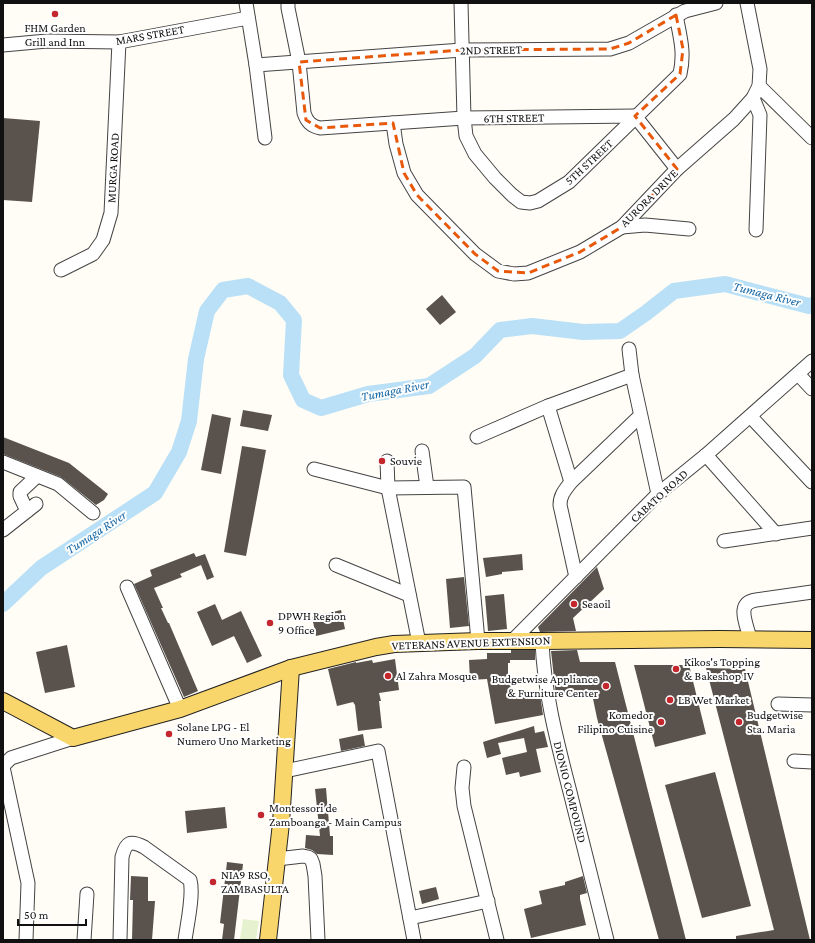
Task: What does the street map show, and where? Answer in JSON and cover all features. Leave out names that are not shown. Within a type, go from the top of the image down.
[{"type":"main road","name":"VETERANS AVENUE EXTENSION","points":[[73,738],[180,709],[291,668],[394,644],[513,640],[812,640]]},
{"type":"main road","points":[[268,940],[285,771],[291,668]]},
{"type":"main road","points":[[3,701],[73,738]]},
{"type":"street","points":[[246,3],[256,65],[265,138]]},
{"type":"street","points":[[288,3],[299,62]]},
{"type":"street","points":[[461,3],[464,118]]},
{"type":"street","name":"2ND STREET","points":[[256,65],[462,50],[610,49],[629,43],[676,15],[692,8],[716,3]]},
{"type":"street","points":[[747,3],[760,69],[756,92],[760,115],[756,230]]},
{"type":"street","name":"5TH STREET","points":[[464,118],[466,136],[476,154],[495,178],[521,202],[530,203],[538,201],[569,182],[587,166],[635,116],[680,74],[683,62],[683,49],[676,15]]},
{"type":"street","name":"MARS STREET","points":[[3,45],[47,41],[119,42],[248,18]]},
{"type":"street","name":"MURGA ROAD","points":[[61,270],[93,254],[103,240],[111,212],[119,42]]},
{"type":"street","name":"6TH STREET","points":[[299,62],[306,120],[312,126],[320,128],[464,118],[635,116]]},
{"type":"street","points":[[756,92],[812,138]]},
{"type":"street","name":"AURORA DRIVE","points":[[393,123],[396,144],[404,174],[417,195],[475,254],[498,271],[514,274],[528,273],[580,252],[622,227],[677,169],[734,119],[756,92]]},
{"type":"street","points":[[635,116],[677,169]]},
{"type":"street","points":[[622,227],[645,225],[689,229]]},
{"type":"street","points":[[628,349],[640,416],[658,494]]},
{"type":"street","name":"CABATO ROAD","points":[[513,640],[658,494],[750,417],[812,361]]},
{"type":"street","points":[[798,374],[812,389]]},
{"type":"street","points":[[477,437],[548,406],[632,375]]},
{"type":"street","points":[[548,406],[571,482]]},
{"type":"street","points":[[576,577],[560,505],[560,498],[571,482],[640,416]]},
{"type":"street","points":[[750,417],[812,482]]},
{"type":"street","points":[[422,451],[427,488]]},
{"type":"street","points":[[706,455],[776,534]]},
{"type":"street","points":[[387,461],[388,488],[419,643]]},
{"type":"street","points":[[3,462],[58,484],[93,512]]},
{"type":"street","points":[[314,468],[388,488],[464,487],[478,641]]},
{"type":"street","points":[[3,530],[32,508],[20,496],[20,492],[37,476]]},
{"type":"street","points":[[724,541],[812,528]]},
{"type":"street","points":[[336,565],[409,595]]},
{"type":"street","points":[[127,587],[180,709]]},
{"type":"street","points":[[750,639],[744,606],[750,601],[812,592]]},
{"type":"street","name":"DIONIO COMPOUND","points":[[542,641],[546,685],[557,741],[607,940]]},
{"type":"street","points":[[778,704],[812,705]]},
{"type":"street","points":[[26,940],[28,883],[3,767],[12,758],[73,738]]},
{"type":"street","points":[[285,771],[378,751],[414,940]]},
{"type":"street","points":[[794,761],[812,762]]},
{"type":"street","points":[[464,767],[462,788],[464,806],[498,940]]},
{"type":"street","points":[[120,940],[122,857],[127,845],[131,843],[144,847],[190,880],[191,890],[185,940]]},
{"type":"street","points":[[277,859],[303,856],[311,859],[314,864],[318,940]]},
{"type":"street","points":[[84,940],[87,894]]},
{"type":"street","points":[[410,918],[488,901]]},
{"type":"highlighted area","points":[[676,15],[683,49],[680,74],[635,116],[677,169],[622,227],[580,252],[528,273],[498,271],[475,254],[417,195],[404,173],[393,123],[320,128],[306,120],[299,62],[462,50],[610,49],[629,43]]},
{"type":"green space","points":[[243,919],[259,921],[256,940],[240,940]]},
{"type":"building","points":[[3,118],[40,121],[32,202],[3,200]]},
{"type":"building","points":[[442,295],[456,312],[440,325],[426,309]]},
{"type":"building","points":[[243,410],[272,415],[268,431],[240,426]]},
{"type":"building","points":[[212,414],[231,418],[221,474],[201,470]]},
{"type":"building","points":[[3,437],[69,463],[108,494],[104,500],[96,505],[61,477],[3,454]]},
{"type":"building","points":[[242,446],[266,450],[246,556],[224,552]]},
{"type":"building","points":[[194,553],[196,557],[205,554],[214,577],[207,580],[201,565],[180,574],[182,577],[154,588],[163,608],[161,608],[198,691],[184,697],[134,584],[152,576],[150,570]]},
{"type":"building","points":[[522,554],[523,570],[502,572],[502,574],[486,577],[483,558]]},
{"type":"building","name":"Seaoil","points":[[597,567],[604,589],[573,618],[576,631],[540,632],[538,627]]},
{"type":"building","points":[[464,577],[469,626],[450,628],[446,579]]},
{"type":"building","points":[[504,594],[507,629],[488,631],[485,596]]},
{"type":"building","points":[[215,604],[222,620],[241,611],[262,656],[247,663],[234,636],[212,646],[197,612]]},
{"type":"building","points":[[341,610],[345,629],[316,636],[312,617]]},
{"type":"building","points":[[67,645],[75,687],[45,693],[36,652]]},
{"type":"building","points":[[511,650],[535,650],[535,660],[510,660],[510,663],[508,663],[508,675],[513,699],[540,694],[543,715],[495,724],[487,679],[470,680],[469,660],[487,659],[487,653],[511,653]]},
{"type":"building","points":[[577,650],[580,662],[615,662],[686,940],[659,940],[597,718],[592,694],[556,696],[551,651]]},
{"type":"building","points":[[395,659],[399,690],[379,693],[381,701],[379,701],[382,728],[358,731],[355,705],[353,702],[337,706],[328,669],[356,662],[372,660],[373,663]]},
{"type":"building","name":"LB Wet Market","points":[[634,665],[689,665],[706,734],[655,747]]},
{"type":"building","points":[[706,668],[745,669],[810,940],[736,940],[736,936],[774,930]]},
{"type":"building","points":[[534,726],[535,733],[544,731],[548,747],[536,749],[541,772],[520,777],[519,772],[506,775],[502,758],[527,752],[524,738],[498,743],[501,754],[487,758],[483,742]]},
{"type":"building","points":[[363,734],[365,746],[341,751],[339,739]]},
{"type":"building","points":[[715,772],[751,906],[702,918],[665,785]]},
{"type":"building","points":[[326,788],[330,836],[333,836],[333,855],[317,854],[312,850],[305,848],[306,835],[320,836],[315,789]]},
{"type":"building","points":[[225,807],[227,828],[187,833],[185,811]]},
{"type":"building","points":[[227,862],[243,864],[234,940],[222,940],[224,924],[220,923]]},
{"type":"building","points":[[131,876],[148,877],[148,901],[155,901],[152,940],[132,940],[133,900],[130,900]]},
{"type":"building","points":[[583,876],[587,893],[580,895],[580,899],[586,925],[531,938],[524,909],[542,904],[539,891],[565,885],[565,882]]},
{"type":"building","points":[[436,887],[439,899],[422,904],[419,891]]},
{"type":"waterway","name":"Tumaga River","points":[[3,604],[41,568],[155,493],[179,452],[189,421],[196,359],[207,311],[223,290],[248,286],[280,303],[294,320],[291,375],[303,400],[321,408],[368,394],[429,386],[475,356],[500,330],[532,326],[583,332],[620,331],[674,291],[725,284],[809,306],[812,305]]},
{"type":"place","name":"FHM Garden Grill and Inn","points":[[55,14]]},
{"type":"place","name":"Souvie","points":[[382,461]]},
{"type":"place","name":"Seaoil","points":[[574,604]]},
{"type":"place","name":"DPWH Region 9 Office","points":[[270,623]]},
{"type":"place","name":"Kikos's Topping & Bakeshop IV","points":[[676,669]]},
{"type":"place","name":"Al Zahra Mosque","points":[[388,676]]},
{"type":"place","name":"Budgetwise Appliance & Furniture Center","points":[[606,686]]},
{"type":"place","name":"LB Wet Market","points":[[670,700]]},
{"type":"place","name":"Komedor Filipino Cuisine","points":[[661,722]]},
{"type":"place","name":"Budgetwise Sta. Maria","points":[[739,722]]},
{"type":"place","name":"Solane LPG - El Numero Uno Marketing","points":[[169,734]]},
{"type":"place","name":"Montessori de Zamboanga - Main Campus","points":[[261,815]]},
{"type":"place","name":"NIA9 RSO, ZAMBASULTA","points":[[213,882]]}]
